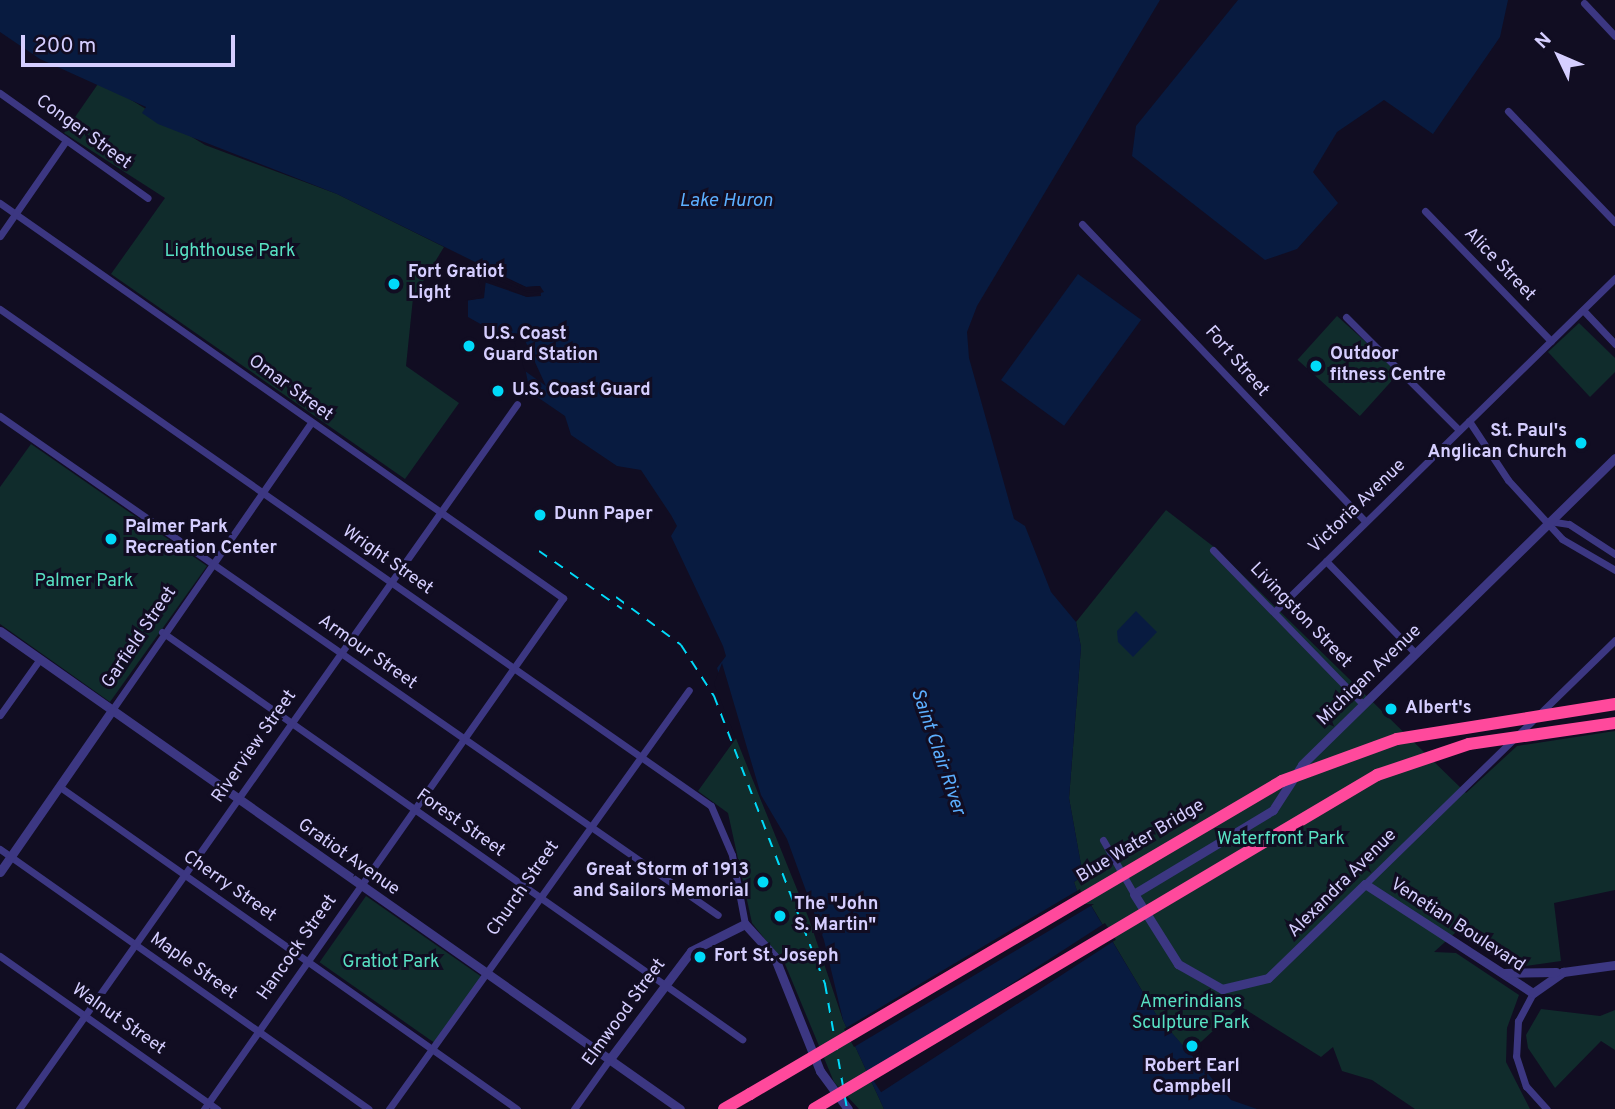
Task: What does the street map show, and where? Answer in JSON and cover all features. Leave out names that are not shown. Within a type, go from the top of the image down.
[{"type":"highway","name":"Blue Water Bridge","points":[[724,1109],[1302,772],[1425,733],[1615,704]]},
{"type":"highway","points":[[814,1109],[1386,771],[1469,744],[1615,723]]},
{"type":"street","points":[[1584,3],[1615,36]]},
{"type":"street","name":"Conger Street","points":[[0,93],[65,142],[148,198]]},
{"type":"street","points":[[1508,111],[1615,222]]},
{"type":"street","points":[[0,236],[65,142]]},
{"type":"street","name":"Omar Street","points":[[0,203],[310,424],[563,598]]},
{"type":"street","name":"Alice Street","points":[[1425,211],[1551,341]]},
{"type":"street","name":"Fort Street","points":[[1082,224],[1365,521]]},
{"type":"street","name":"Victoria Avenue","points":[[1275,611],[1615,278]]},
{"type":"street","name":"Wright Street","points":[[0,309],[715,811],[732,855],[745,924]]},
{"type":"street","points":[[1583,310],[1615,344]]},
{"type":"street","points":[[1346,317],[1459,430]]},
{"type":"street","name":"Riverview Street","points":[[19,1109],[339,653],[442,514],[517,404]]},
{"type":"street","name":"Armour Street","points":[[0,416],[587,827],[718,915]]},
{"type":"street","points":[[1469,421],[1508,480],[1589,556],[1615,570]]},
{"type":"street","name":"Garfield Street","points":[[0,872],[112,710],[162,632],[310,424]]},
{"type":"street","name":"Michigan Avenue","points":[[1134,894],[1263,818],[1282,800],[1302,765],[1615,458]]},
{"type":"street","points":[[1549,521],[1569,524],[1615,554]]},
{"type":"street","points":[[1589,556],[1597,543]]},
{"type":"street","name":"Livingston Street","points":[[1213,550],[1363,704]]},
{"type":"street","points":[[1326,561],[1415,653]]},
{"type":"street","name":"Hancock Street","points":[[206,1106],[563,598]]},
{"type":"street","name":"Gratiot Avenue","points":[[0,631],[680,1109]]},
{"type":"street","name":"Forest Street","points":[[162,632],[742,1039]]},
{"type":"street","name":"Alexandra Avenue","points":[[1103,840],[1178,964],[1194,979],[1235,990],[1268,978],[1615,640]]},
{"type":"street","points":[[0,715],[40,659]]},
{"type":"street","name":"Church Street","points":[[389,1109],[637,756],[689,690]]},
{"type":"street","name":"Cherry Street","points":[[60,787],[517,1109]]},
{"type":"street","name":"Maple Street","points":[[0,849],[368,1109]]},
{"type":"street","name":"Venetian Boulevard","points":[[1365,884],[1533,993]]},
{"type":"street","points":[[745,924],[778,963],[820,1071],[848,1108]]},
{"type":"street","name":"Elmwood Street","points":[[575,1109],[663,985],[691,951],[745,924]]},
{"type":"street","name":"Walnut Street","points":[[0,956],[206,1106],[218,1109]]},
{"type":"street","name":"Venetian Boulevard","points":[[1546,1109],[1522,1079],[1515,1048],[1533,993],[1563,972],[1615,965]]},
{"type":"street","points":[[1502,973],[1563,972]]},
{"type":"green space","name":"Lighthouse Park","points":[[100,81],[205,145],[337,194],[444,247],[413,298],[406,366],[459,403],[405,479],[111,274],[165,198],[64,133]]},
{"type":"green space","points":[[1337,316],[1399,372],[1360,416],[1298,360]]},
{"type":"green space","points":[[1579,323],[1615,358],[1615,372],[1590,397],[1548,352]]},
{"type":"green space","name":"Palmer Park","points":[[31,444],[207,566],[110,702],[0,624],[0,487]]},
{"type":"green space","name":"Waterfront Park","points":[[1166,510],[1214,547],[1466,793],[1517,746],[1615,731],[1615,890],[1554,903],[1561,961],[1512,968],[1456,932],[1434,952],[1456,953],[1519,995],[1507,1028],[1506,1062],[1530,1109],[1415,1109],[1372,1080],[1342,1071],[1333,1047],[1321,1057],[1240,1006],[1189,1053],[1157,1016],[1091,905],[1083,909],[1074,882],[1083,876],[1069,798],[1081,647],[1076,622]]},
{"type":"green space","points":[[739,734],[822,945],[843,1020],[884,1109],[859,1109],[834,1082],[785,964],[752,923],[728,813],[698,791]]},
{"type":"green space","name":"Gratiot Park","points":[[366,896],[482,977],[435,1043],[320,962]]},
{"type":"green space","points":[[1541,1009],[1600,1016],[1615,1010],[1615,1050],[1601,1041],[1555,1088],[1528,1048],[1526,1035]]},
{"type":"water","points":[[0,0],[1160,0],[977,306],[967,332],[969,358],[1014,519],[1025,526],[1051,592],[1076,622],[1081,647],[1069,798],[1083,876],[1074,882],[1083,908],[1090,904],[1157,1016],[1231,1100],[1257,1109],[884,1109],[843,1020],[814,920],[760,798],[717,668],[726,656],[723,646],[671,536],[677,526],[641,470],[617,466],[571,435],[565,416],[530,392],[518,334],[493,331],[468,317],[468,300],[484,298],[481,281],[527,297],[541,296],[540,286],[526,287],[337,194],[158,124],[142,113],[146,107],[40,59],[0,32]]},
{"type":"water","points":[[1238,0],[1508,0],[1500,37],[1433,134],[1384,100],[1337,132],[1313,172],[1338,203],[1297,249],[1265,260],[1132,156],[1136,126]]},
{"type":"water","points":[[1078,274],[1141,320],[1064,426],[1001,380]]},
{"type":"water","points":[[1136,611],[1157,632],[1133,657],[1118,642],[1117,631]]},
{"type":"pier","points":[[488,270],[526,287],[540,286],[544,292],[527,297],[486,279],[484,298],[465,301],[482,294],[478,281],[486,275],[528,293],[540,291],[525,290]]},
{"type":"pier","points":[[511,333],[522,334],[546,386],[525,371]]},
{"type":"pier","points":[[722,663],[761,795],[787,839],[824,940],[843,1020],[809,919],[714,684]]},
{"type":"pier","points":[[1080,889],[1085,904],[1094,904],[854,1047],[844,1029]]},
{"type":"pier","points":[[1105,923],[1116,940],[881,1092],[870,1075]]},
{"type":"railway","points":[[539,551],[622,609]]},
{"type":"railway","points":[[616,597],[681,645],[714,696],[825,984],[847,1109]]},
{"type":"place","name":"Fort Gratiot Light","points":[[394,284]]},
{"type":"place","name":"U.S. Coast Guard Station","points":[[469,346]]},
{"type":"place","name":"Outdoor fitness Centre","points":[[1316,366]]},
{"type":"place","name":"U.S. Coast Guard","points":[[498,391]]},
{"type":"place","name":"St. Paul's Anglican Church","points":[[1581,443]]},
{"type":"place","name":"Dunn Paper","points":[[540,515]]},
{"type":"place","name":"Palmer Park Recreation Center","points":[[111,539]]},
{"type":"place","name":"Albert's","points":[[1391,709]]},
{"type":"place","name":"Great Storm of 1913 and Sailors Memorial","points":[[763,882]]},
{"type":"place","name":"The \"John S. Martin\"","points":[[780,916]]},
{"type":"place","name":"Fort St. Joseph","points":[[700,957]]},
{"type":"place","name":"Robert Earl Campbell","points":[[1192,1046]]},
{"type":"water label","name":"Lake Huron","points":[[726,202]]},
{"type":"water label","name":"Saint Clair River","points":[[937,752]]},
{"type":"park label","name":"Amerindians Sculpture Park","points":[[1191,1014]]}]
